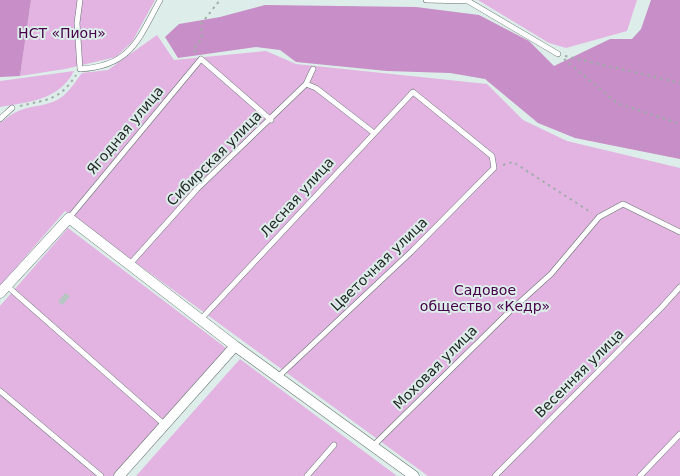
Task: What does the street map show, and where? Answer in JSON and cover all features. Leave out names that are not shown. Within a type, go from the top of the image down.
[{"type":"street","points":[[4,290],[69,218],[235,346],[279,376],[414,476]]},
{"type":"street","points":[[119,476],[235,346]]},
{"type":"lane","points":[[80,0],[77,23],[80,69],[101,68],[120,59],[135,46],[160,0]]},
{"type":"lane","points":[[426,0],[468,1],[558,54]]},
{"type":"lane","points":[[201,59],[270,120]]},
{"type":"lane","name":"Ягодная улица","points":[[69,218],[201,59]]},
{"type":"lane","name":"Сибирская улица","points":[[130,264],[197,189],[306,84],[312,69]]},
{"type":"lane","points":[[306,84],[316,88],[374,133]]},
{"type":"lane","name":"Лесная улица","points":[[201,320],[413,92],[492,156],[494,168]]},
{"type":"lane","points":[[0,119],[12,108]]},
{"type":"lane","name":"Цветочная улица","points":[[279,376],[411,252],[494,168]]},
{"type":"lane","name":"Моховая улица","points":[[372,446],[509,312],[551,274],[599,217],[623,204],[680,232]]},
{"type":"lane","name":"Весенняя улица","points":[[495,476],[680,287]]},
{"type":"lane","points":[[4,290],[165,425]]},
{"type":"lane","points":[[0,391],[102,476]]},
{"type":"lane","points":[[640,476],[680,434]]},
{"type":"lane","points":[[308,476],[334,446]]},
{"type":"path","points":[[201,59],[193,48],[202,39],[201,24],[220,0]]},
{"type":"path","points":[[558,54],[680,83]]},
{"type":"path","points":[[558,54],[618,103],[680,124]]},
{"type":"path","points":[[12,108],[56,98],[66,91],[80,69]]},
{"type":"path","points":[[494,168],[513,162],[599,217]]},
{"type":"green space","name":"НСТ «Пион»","points":[[31,0],[155,0],[132,42],[116,57],[65,69],[20,76]]},
{"type":"green space","points":[[478,0],[637,0],[627,31],[566,48],[549,43]]},
{"type":"green space","name":"Садовое общество «Кедр»","points":[[157,35],[174,60],[266,51],[296,64],[487,84],[523,120],[567,141],[680,168],[680,476],[428,476],[65,211],[0,286],[0,121],[2,122],[22,109],[47,104],[59,99],[70,89],[82,73],[108,70]]},
{"type":"green space","points":[[74,71],[68,81],[52,94],[33,101],[0,107],[0,81]]},
{"type":"green space","points":[[68,228],[226,348],[113,476],[0,476],[0,306]]},
{"type":"green space","points":[[240,359],[397,476],[136,476]]},
{"type":"shaded area","points":[[0,0],[31,0],[20,76],[0,77]]},
{"type":"shaded area","points":[[651,0],[680,0],[680,159],[575,138],[538,123],[485,79],[450,73],[387,71],[296,62],[280,50],[256,47],[178,58],[165,37],[179,24],[220,17],[265,5],[416,7],[479,15],[529,41],[554,66],[610,39],[632,39],[641,29]]},
{"type":"building","points":[[65,293],[70,296],[63,305],[58,302]]}]
